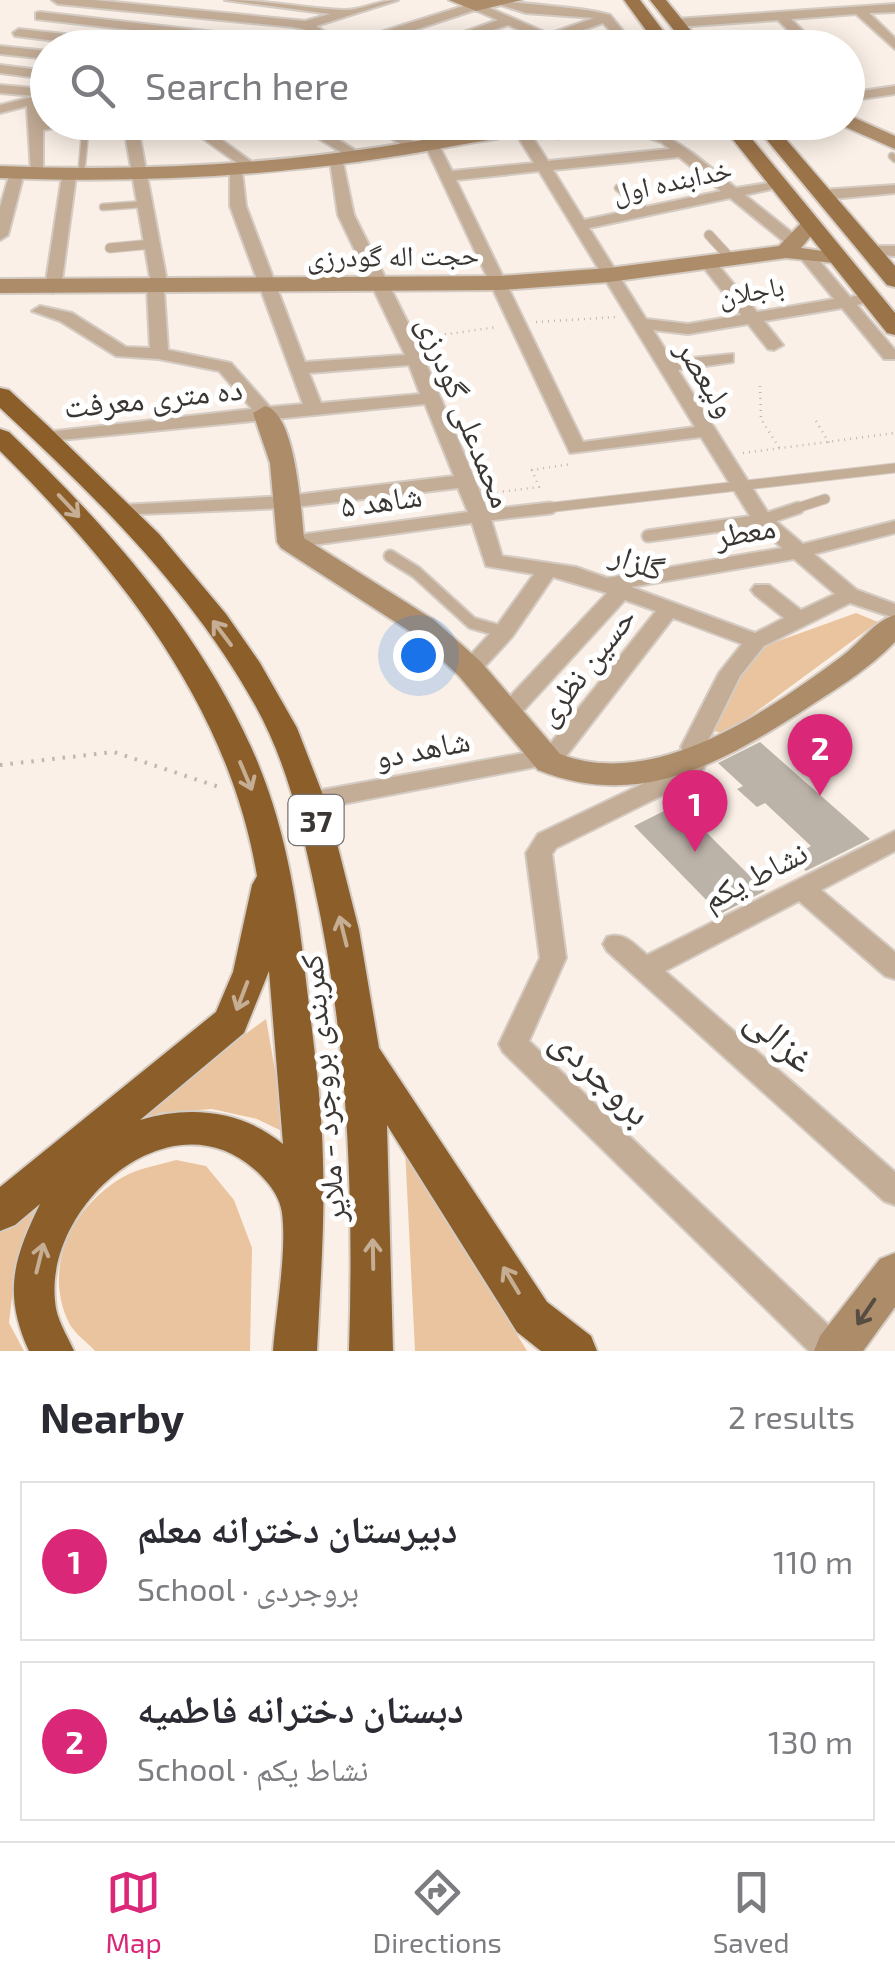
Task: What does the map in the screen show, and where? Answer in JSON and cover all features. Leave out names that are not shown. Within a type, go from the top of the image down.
[{"type":"highway","name":"کمربندی بروجرد - ملایر","points":[[0,395],[122,511],[179,576],[246,664],[291,746],[311,801],[348,949],[362,1053],[370,1148],[371,1351]]},
{"type":"highway","name":"کمربندی بروجرد - ملایر","points":[[0,437],[72,508],[152,606],[210,700],[255,798],[272,867],[296,1060],[302,1213],[296,1351]]},
{"type":"highway","points":[[0,1212],[16,1192],[231,1022],[251,972],[272,867]]},
{"type":"highway","points":[[362,1053],[532,1317],[575,1351]]},
{"type":"highway","points":[[52,1351],[38,1323],[32,1296],[49,1226],[90,1170],[131,1141],[182,1126],[210,1126],[233,1134],[259,1148],[280,1167],[295,1190],[302,1213]]},
{"type":"main road","points":[[632,0],[654,30]]},
{"type":"main road","points":[[658,0],[682,30]]},
{"type":"main road","points":[[742,140],[776,184],[799,243]]},
{"type":"main road","points":[[776,140],[895,280]]},
{"type":"main road","points":[[836,260],[895,328]]},
{"type":"street","points":[[0,48],[58,0],[131,4],[198,16],[306,25],[314,30]]},
{"type":"street","points":[[40,16],[181,30],[219,0]]},
{"type":"street","points":[[232,0],[350,12]]},
{"type":"street","points":[[457,0],[534,30]]},
{"type":"street","points":[[400,30],[476,6],[506,1],[543,11],[587,11],[613,22],[618,30]]},
{"type":"street","points":[[99,30],[131,4]]},
{"type":"street","points":[[288,30],[382,4]]},
{"type":"street","points":[[676,23],[702,16],[781,16],[895,8]]},
{"type":"street","points":[[858,10],[895,44]]},
{"type":"street","points":[[781,16],[795,30]]},
{"type":"street","points":[[574,30],[606,18]]},
{"type":"street","points":[[398,20],[413,26]]},
{"type":"street","points":[[480,30],[511,20]]},
{"type":"street","points":[[20,33],[30,34]]},
{"type":"street","points":[[0,48],[30,52]]},
{"type":"street","points":[[0,69],[30,73]]},
{"type":"street","points":[[0,88],[30,94]]},
{"type":"street","points":[[865,94],[895,90]]},
{"type":"street","points":[[0,109],[30,101]]},
{"type":"street","points":[[865,129],[894,149]]},
{"type":"street","points":[[0,236],[30,140]]},
{"type":"street","points":[[133,140],[158,286],[159,354]]},
{"type":"street","points":[[209,140],[246,171]]},
{"type":"street","points":[[330,140],[362,159]]},
{"type":"street","points":[[409,140],[426,148],[447,176],[577,449],[706,432]]},
{"type":"street","points":[[18,173],[140,176],[246,171],[362,159],[466,140]]},
{"type":"street","name":"ولیعصر","points":[[532,140],[540,166],[762,520],[849,595],[895,611]]},
{"type":"street","points":[[667,140],[799,243],[890,354]]},
{"type":"street","points":[[447,176],[682,152]]},
{"type":"street","name":"محمدعلی گودرزی","points":[[337,162],[346,215],[408,340],[480,516],[493,562]]},
{"type":"street","points":[[246,171],[238,206],[314,408]]},
{"type":"street","points":[[53,288],[75,176]]},
{"type":"street","name":"خدابنده اول","points":[[578,226],[776,184]]},
{"type":"street","points":[[822,195],[895,190]]},
{"type":"street","name":"حجت اله گودرزی","points":[[0,286],[500,283],[732,260],[799,243],[836,260]]},
{"type":"street","points":[[869,251],[895,250]]},
{"type":"street","points":[[708,263],[774,344]]},
{"type":"street","name":"باجلان","points":[[637,320],[688,329],[872,298]]},
{"type":"street","points":[[40,311],[66,317],[122,352],[159,354],[225,367],[265,413],[283,463],[291,542],[424,627],[470,669],[547,760],[566,771],[603,776],[698,757],[860,660],[895,624]]},
{"type":"street","points":[[666,366],[727,358]]},
{"type":"street","points":[[301,368],[416,359]]},
{"type":"street","name":"ده متری معرفت","points":[[47,438],[120,426],[431,398]]},
{"type":"street","points":[[122,511],[468,488]]},
{"type":"street","name":"شاهد ۵","points":[[291,542],[480,516]]},
{"type":"street","name":"معطر","points":[[612,588],[797,552],[895,526]]},
{"type":"street","name":"گلزار","points":[[493,562],[576,574],[756,641]]},
{"type":"street","points":[[470,669],[504,632],[546,571]]},
{"type":"street","points":[[507,714],[612,588]]},
{"type":"street","points":[[762,590],[799,619]]},
{"type":"street","points":[[698,757],[694,747],[730,672],[756,641],[849,595]]},
{"type":"street","name":"حسین نظری","points":[[547,760],[670,609]]},
{"type":"street","name":"بروجردی","points":[[698,757],[690,771],[547,841],[539,852],[553,958],[513,1044],[834,1351]]},
{"type":"street","name":"شاهد دو","points":[[311,801],[547,760]]},
{"type":"street","name":"نشاط یکم","points":[[644,969],[895,840]]},
{"type":"street","points":[[802,889],[895,968]]},
{"type":"street","name":"غزالی","points":[[616,944],[895,1191]]},
{"type":"street","points":[[834,1351],[895,1273]]},
{"type":"lane","points":[[75,176],[81,140]]},
{"type":"lane","points":[[618,188],[647,211]]},
{"type":"lane","points":[[103,208],[145,204]]},
{"type":"lane","points":[[708,235],[732,260]]},
{"type":"lane","points":[[110,248],[152,244]]},
{"type":"lane","points":[[480,516],[895,468]]},
{"type":"lane","points":[[648,536],[762,520],[825,499]]},
{"type":"lane","points":[[390,556],[416,572],[472,622],[504,632]]},
{"type":"path","points":[[408,340],[519,324],[637,320]]},
{"type":"path","points":[[760,386],[761,419],[780,448]]},
{"type":"path","points":[[816,421],[829,442]]},
{"type":"path","points":[[723,456],[895,434]]},
{"type":"path","points":[[468,488],[539,487],[532,470],[584,462],[577,449]]},
{"type":"path","points":[[0,765],[114,752],[255,798]]},
{"type":"shaded area","points":[[856,613],[878,622],[726,734],[714,731],[745,660],[770,644]]},
{"type":"shaded area","points":[[266,1019],[286,1133],[257,1119],[212,1109],[159,1113],[115,1135],[36,1220],[14,1280],[9,1323],[24,1351],[0,1351],[0,1232],[70,1161]]},
{"type":"shaded area","points":[[405,1148],[527,1351],[415,1351]]},
{"type":"shaded area","points":[[176,1160],[206,1166],[234,1200],[252,1248],[250,1351],[95,1351],[71,1327],[61,1302],[61,1260],[67,1240],[76,1222],[105,1190],[129,1174]]},
{"type":"building","points":[[760,742],[870,839],[806,871],[791,858],[811,846],[765,803],[757,807],[737,789],[743,786],[718,763]]},
{"type":"building","points":[[678,804],[765,891],[720,914],[634,826]]},
{"type":"place","name":"دبستان دخترانه فاطمیه","points":[[820,796]]},
{"type":"place","name":"دبیرستان دخترانه معلم","points":[[695,852]]}]
